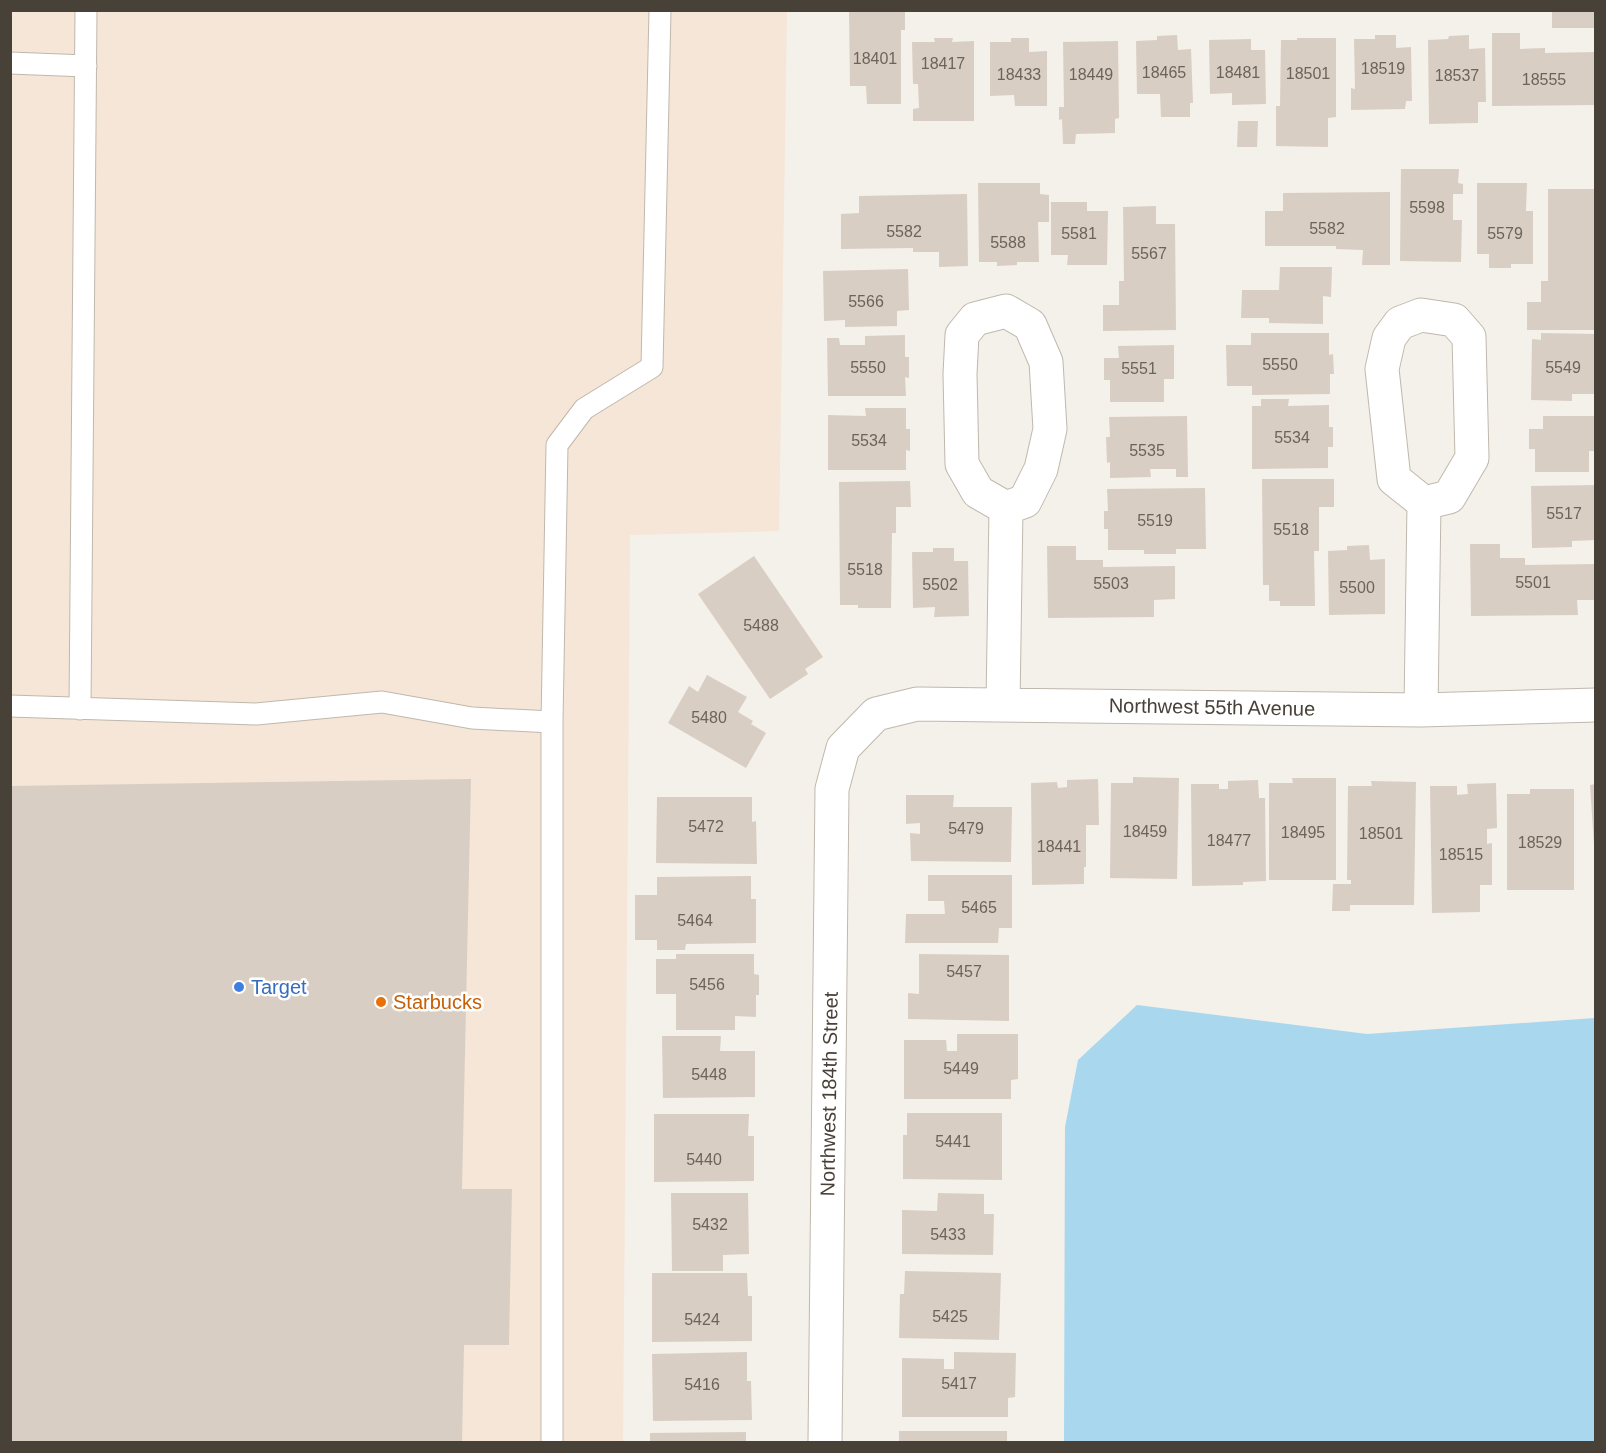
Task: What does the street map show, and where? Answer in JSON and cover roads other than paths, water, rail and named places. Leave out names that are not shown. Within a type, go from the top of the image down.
[{"type":"street","points":[[1006,311],[1030,325],[1046,362],[1050,429],[1041,469],[1025,501],[1006,508],[978,492],[962,464],[960,374],[962,335],[975,319],[1006,311]]},
{"type":"street","points":[[1421,315],[1454,320],[1469,337],[1472,447],[1472,458],[1449,497],[1424,503],[1394,479],[1382,369],[1389,338],[1400,323],[1421,315]]},
{"type":"street","points":[[1421,710],[1424,503]]},
{"type":"street","points":[[1003,705],[1006,508]]},
{"type":"street","name":"Northwest 55th Avenue","points":[[843,748],[876,714],[917,705],[1421,710],[1596,705]]},
{"type":"street","name":"Northwest 184th Street","points":[[825,1443],[832,789],[843,748]]},
{"type":"lane","points":[[80,709],[86,10]]},
{"type":"lane","points":[[552,1443],[552,722],[557,445],[584,409],[652,368],[660,10]]},
{"type":"lane","points":[[10,63],[86,66]]},
{"type":"lane","points":[[10,706],[256,714],[382,702],[472,718],[552,722]]},
{"type":"water","points":[[1137,1005],[1367,1034],[1595,1018],[1595,1442],[1064,1442],[1065,1127],[1078,1060]]},
{"type":"place","name":"Target","points":[[239,987]]},
{"type":"place","name":"Starbucks","points":[[381,1002]]}]
